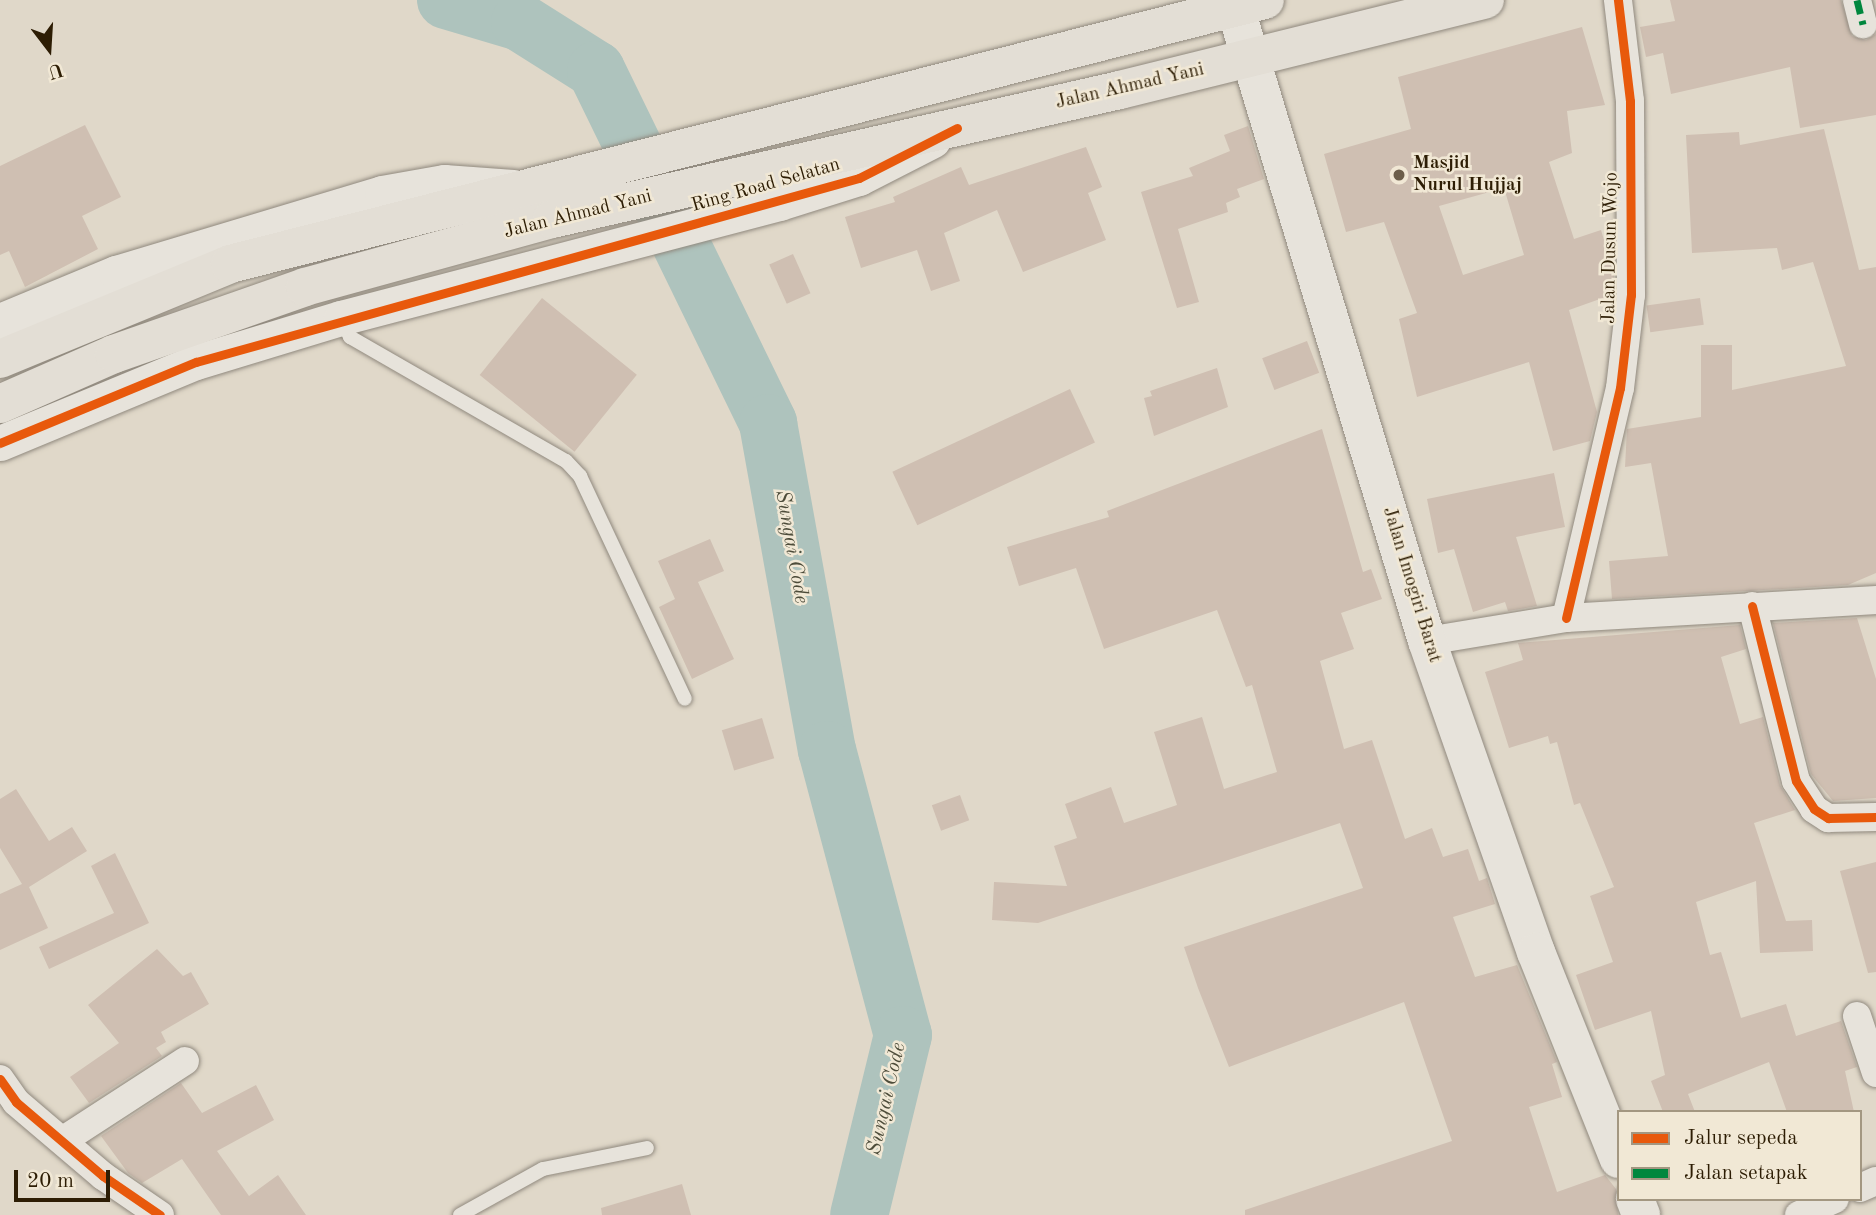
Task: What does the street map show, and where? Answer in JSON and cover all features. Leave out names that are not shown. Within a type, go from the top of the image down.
[{"type":"highway","name":"Jalan Ahmad Yani","points":[[0,359],[230,264],[540,197],[770,188],[957,128],[1485,0]]},
{"type":"highway","name":"Jalan Ahmad Yani","points":[[0,404],[114,354],[305,287],[540,197],[748,130],[1245,2]]},
{"type":"main road","name":"Jalan Imogiri Barat","points":[[1245,2],[1254,58],[1427,641],[1536,952],[1617,1154]]},
{"type":"street","name":"Jalan Dusun Wojo","points":[[1566,618],[1620,388],[1631,295],[1630,101],[1618,0]]},
{"type":"street","points":[[0,321],[116,273],[382,193],[444,182],[540,197]]},
{"type":"street","name":"Ring Road Selatan","points":[[0,443],[196,362],[341,318],[576,256],[770,188]]},
{"type":"street","points":[[1427,641],[1566,618],[1876,600]]},
{"type":"street","points":[[1752,606],[1796,781],[1814,809],[1828,818],[1876,817]]},
{"type":"street","points":[[1857,1016],[1876,1073]]},
{"type":"street","points":[[65,1139],[185,1061]]},
{"type":"street","points":[[0,1079],[16,1102],[65,1139],[103,1176],[160,1215]]},
{"type":"street","points":[[1799,1215],[1830,1201]]},
{"type":"lane","points":[[341,318],[350,337],[566,461],[580,476],[685,699]]},
{"type":"lane","points":[[460,1215],[543,1170],[647,1148]]},
{"type":"building","points":[[1670,0],[1841,0],[1852,36],[1866,40],[1876,34],[1876,115],[1800,128],[1790,67],[1671,94],[1663,53],[1646,57],[1640,27],[1675,21]]},
{"type":"building","points":[[1582,27],[1605,105],[1567,111],[1572,153],[1549,162],[1574,239],[1601,230],[1614,273],[1614,294],[1569,310],[1597,412],[1590,441],[1553,451],[1529,362],[1417,397],[1399,319],[1417,313],[1384,222],[1346,232],[1324,154],[1411,129],[1398,77]],"holes":[[[1504,188],[1524,255],[1463,275],[1439,206]]]},
{"type":"building","points":[[85,125],[121,197],[82,216],[98,249],[25,287],[9,251],[0,255],[0,166]]},
{"type":"building","points":[[1248,126],[1264,179],[1237,189],[1240,197],[1226,203],[1228,212],[1178,229],[1199,302],[1177,308],[1141,192],[1193,176],[1189,168],[1230,151],[1224,135]]},
{"type":"building","points":[[1824,129],[1859,270],[1876,267],[1876,573],[1848,585],[1612,599],[1609,561],[1668,556],[1651,463],[1625,467],[1627,429],[1701,417],[1701,345],[1732,345],[1732,390],[1846,366],[1813,262],[1782,270],[1777,248],[1692,253],[1686,135],[1739,132],[1740,145]]},
{"type":"building","points":[[1086,147],[1102,187],[1088,193],[1106,240],[1023,272],[997,210],[944,233],[960,281],[931,291],[917,250],[861,268],[845,217],[895,202],[893,197],[961,167],[969,185]]},
{"type":"building","points":[[793,254],[810,293],[787,304],[769,265]]},
{"type":"building","points":[[542,298],[637,375],[575,452],[480,375]]},
{"type":"building","points":[[1700,298],[1704,325],[1650,332],[1647,306]]},
{"type":"building","points":[[1307,341],[1319,373],[1274,390],[1262,358]]},
{"type":"building","points":[[1217,368],[1228,407],[1154,436],[1144,398],[1152,396],[1150,391]]},
{"type":"building","points":[[1070,389],[1095,442],[917,525],[892,472]]},
{"type":"building","points":[[1322,429],[1363,572],[1371,569],[1382,599],[1341,613],[1354,649],[1320,661],[1344,749],[1372,740],[1405,839],[1432,828],[1443,857],[1468,849],[1479,881],[1487,878],[1495,904],[1453,917],[1475,977],[1517,965],[1557,1062],[1552,1064],[1562,1097],[1529,1107],[1557,1192],[1605,1175],[1616,1189],[1618,1215],[1245,1215],[1245,1210],[1452,1141],[1404,1002],[1229,1067],[1198,988],[1184,947],[1363,888],[1340,823],[1038,923],[992,920],[994,882],[1067,886],[1054,846],[1077,838],[1065,804],[1111,787],[1124,823],[1177,805],[1154,732],[1202,717],[1224,789],[1277,772],[1252,685],[1246,687],[1217,610],[1104,649],[1076,568],[1019,586],[1007,547],[1109,517],[1107,511]]},
{"type":"building","points":[[1554,473],[1565,527],[1516,537],[1537,606],[1508,611],[1505,602],[1473,612],[1454,549],[1438,553],[1427,499]]},
{"type":"building","points":[[710,539],[724,571],[698,582],[734,659],[692,679],[659,607],[675,599],[658,561]]},
{"type":"building","points":[[1857,618],[1876,679],[1876,798],[1833,801],[1811,774],[1773,623]]},
{"type":"building","points":[[1740,625],[1746,649],[1721,657],[1740,724],[1763,717],[1780,785],[1795,810],[1754,823],[1786,921],[1812,920],[1813,951],[1760,953],[1756,881],[1696,902],[1710,955],[1721,952],[1741,1018],[1786,1004],[1796,1036],[1841,1021],[1857,1067],[1845,1071],[1854,1110],[1786,1110],[1769,1062],[1688,1094],[1694,1110],[1662,1110],[1651,1081],[1665,1075],[1651,1011],[1595,1030],[1576,975],[1613,962],[1590,896],[1614,887],[1580,803],[1574,805],[1557,742],[1550,744],[1548,736],[1509,748],[1485,672],[1523,660],[1518,643]]},
{"type":"building","points":[[762,718],[774,758],[734,770],[722,730]]},
{"type":"building","points":[[16,789],[49,841],[72,827],[87,851],[29,887],[48,928],[0,950],[0,894],[22,884],[0,848],[0,799]]},
{"type":"building","points":[[960,795],[969,820],[941,831],[932,805]]},
{"type":"building","points":[[115,853],[149,923],[49,969],[39,947],[114,913],[91,866]]},
{"type":"building","points":[[1876,862],[1876,972],[1868,973],[1840,871]]},
{"type":"building","points":[[157,949],[183,976],[191,972],[209,1004],[161,1032],[166,1042],[156,1048],[162,1056],[89,1103],[70,1077],[119,1043],[88,1005]]},
{"type":"building","points":[[181,1083],[202,1113],[256,1085],[274,1120],[217,1151],[249,1196],[278,1175],[306,1215],[221,1215],[182,1159],[142,1183],[128,1173],[101,1136]]},
{"type":"building","points":[[682,1184],[691,1215],[602,1215],[601,1208]]},
{"type":"waterway","name":"Sungai Code","points":[[446,0],[520,22],[596,70],[768,423],[827,750],[903,1035],[859,1215]]},
{"type":"marked path","points":[[1857,0],[1863,24]]},
{"type":"cycle path","points":[[1566,618],[1620,388],[1631,295],[1630,101],[1618,0]]},
{"type":"cycle path","points":[[0,443],[196,362],[859,178],[957,128]]},
{"type":"cycle path","points":[[1752,606],[1796,781],[1814,809],[1828,818],[1876,817]]},
{"type":"cycle path","points":[[0,1079],[16,1102],[103,1176],[160,1215]]},
{"type":"place","name":"Masjid Nurul Hujjaj","points":[[1399,175]]}]
